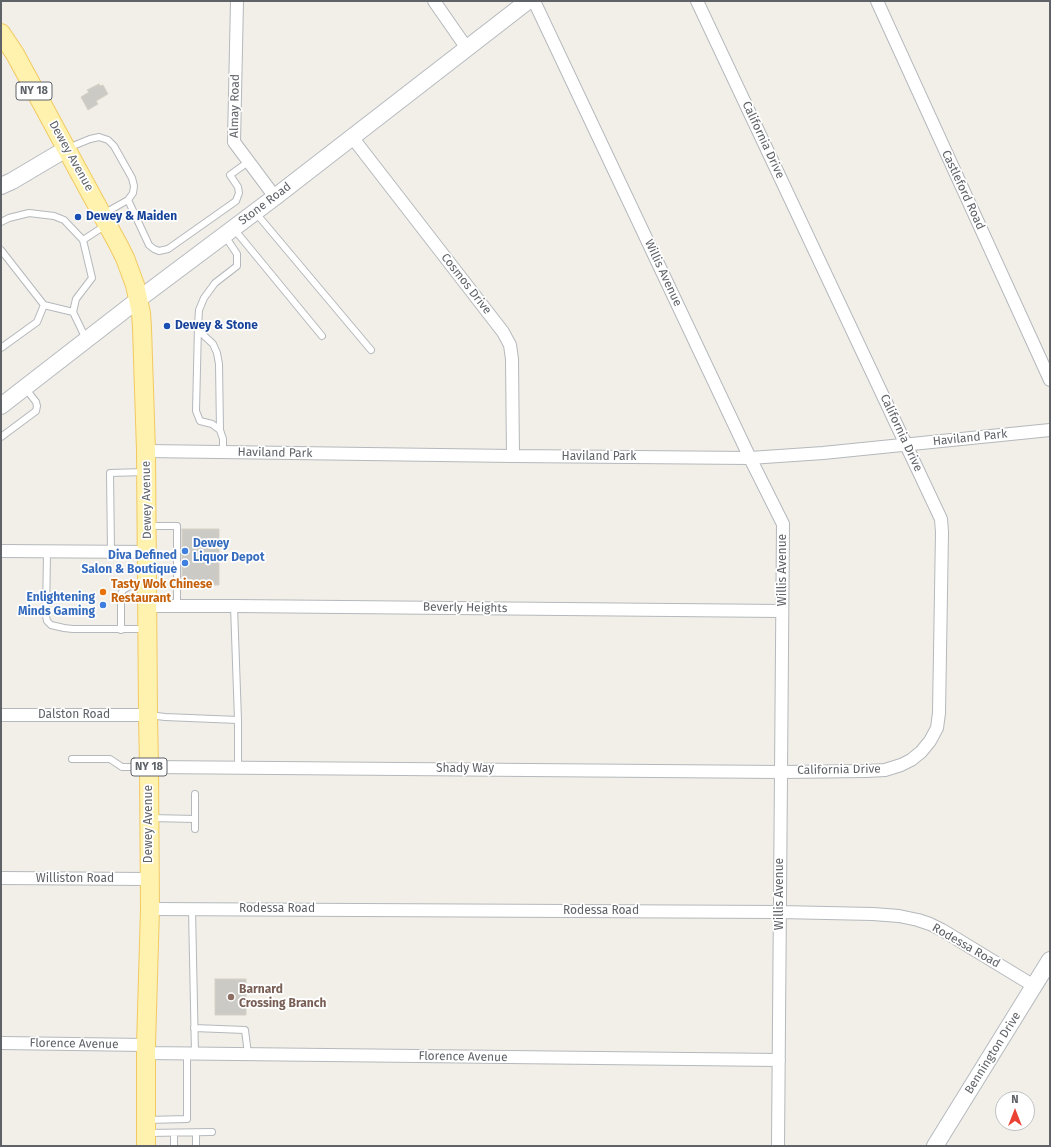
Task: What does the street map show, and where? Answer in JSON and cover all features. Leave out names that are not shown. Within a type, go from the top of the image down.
[{"type":"main road","name":"Dewey Avenue","points":[[1,33],[15,54],[105,219],[125,258],[139,299],[142,328],[148,552],[147,629],[150,909],[146,1049],[146,1133]]},
{"type":"street","name":"Almay Road","points":[[237,1],[234,142],[275,197]]},
{"type":"street","points":[[434,1],[466,48]]},
{"type":"street","name":"Stone Road","points":[[2,402],[25,387],[275,197],[528,1]]},
{"type":"street","name":"Willis Avenue","points":[[534,1],[750,458],[783,524],[778,1146]]},
{"type":"street","name":"California Drive","points":[[697,1],[941,519],[939,713],[937,728],[930,741],[921,752],[911,760],[885,770],[781,772]]},
{"type":"street","name":"Castleford Road","points":[[877,1],[1050,380]]},
{"type":"street","name":"Cosmos Drive","points":[[352,137],[503,332],[510,345],[512,359],[513,456]]},
{"type":"street","points":[[1,186],[66,149]]},
{"type":"street","name":"Haviland Park","points":[[146,451],[750,458],[823,453],[1050,430]]},
{"type":"street","points":[[1,551],[148,552]]},
{"type":"street","name":"Beverly Heights","points":[[147,606],[782,611]]},
{"type":"street","name":"Dalston Road","points":[[1,715],[148,715]]},
{"type":"street","name":"Shady Way","points":[[149,767],[781,772]]},
{"type":"street","name":"Williston Road","points":[[1,878],[149,879]]},
{"type":"street","name":"Rodessa Road","points":[[150,909],[780,912],[899,916],[918,920],[942,930],[1034,986]]},
{"type":"street","name":"Bennington Drive","points":[[935,1146],[1050,960]]},
{"type":"street","name":"Florence Avenue","points":[[1,1043],[146,1049],[191,1054],[779,1060]]},
{"type":"lane","points":[[66,149],[90,139],[99,138],[108,140],[114,146],[132,178],[134,186],[128,200],[83,240]]},
{"type":"lane","points":[[128,200],[149,245],[154,249],[168,249],[236,200],[239,193],[238,186],[230,175],[248,162]]},
{"type":"lane","points":[[255,212],[371,350]]},
{"type":"lane","points":[[1,222],[9,218],[29,213],[54,216],[64,220],[83,240],[92,278],[76,299],[73,312],[87,340]]},
{"type":"lane","points":[[220,430],[212,424],[200,421],[196,411],[198,330],[199,310],[204,298],[215,283],[237,266],[237,254],[229,231]]},
{"type":"lane","points":[[229,231],[322,336]]},
{"type":"lane","points":[[1,250],[44,305],[73,312]]},
{"type":"lane","points":[[1,348],[37,322],[44,305]]},
{"type":"lane","points":[[198,330],[213,344],[218,353],[220,430],[223,439],[223,452]]},
{"type":"lane","points":[[1,438],[36,411],[36,402],[25,387]]},
{"type":"lane","points":[[111,552],[110,473],[146,472]]},
{"type":"lane","points":[[147,526],[177,526],[177,606]]},
{"type":"lane","points":[[47,552],[46,616],[47,621],[51,625],[64,628],[121,630],[147,629]]},
{"type":"lane","points":[[121,630],[121,594],[123,590],[130,586],[148,586]]},
{"type":"lane","points":[[234,606],[238,768]]},
{"type":"lane","points":[[148,715],[238,720]]},
{"type":"lane","points":[[72,759],[110,760],[122,767],[149,767]]},
{"type":"lane","points":[[195,794],[195,829]]},
{"type":"lane","points":[[149,818],[195,819]]},
{"type":"lane","points":[[146,1133],[187,1119],[194,1028],[192,909]]},
{"type":"lane","points":[[194,1028],[245,1030],[248,1054]]},
{"type":"lane","points":[[146,1133],[212,1132]]},
{"type":"lane","points":[[174,1133],[174,1146]]},
{"type":"lane","points":[[196,1133],[196,1146]]},
{"type":"building","points":[[99,84],[100,86],[103,85],[108,94],[96,101],[98,104],[88,110],[81,97],[89,92],[87,90]]},
{"type":"building","points":[[182,529],[219,529],[219,585],[182,585]]},
{"type":"building","name":"Barnard Crossing Branch","points":[[215,979],[246,979],[246,1015],[215,1015]]},
{"type":"place","name":"Dewey & Maiden","points":[[78,217]]},
{"type":"place","name":"Dewey & Stone","points":[[167,326]]},
{"type":"place","name":"Dewey Liquor Depot","points":[[185,551]]},
{"type":"place","name":"Diva Defined Salon & Boutique","points":[[185,563]]},
{"type":"place","name":"Tasty Wok Chinese Restaurant","points":[[103,592]]},
{"type":"place","name":"Enlightening Minds Gaming","points":[[103,605]]},
{"type":"place","name":"Barnard Crossing Branch","points":[[231,997]]}]
